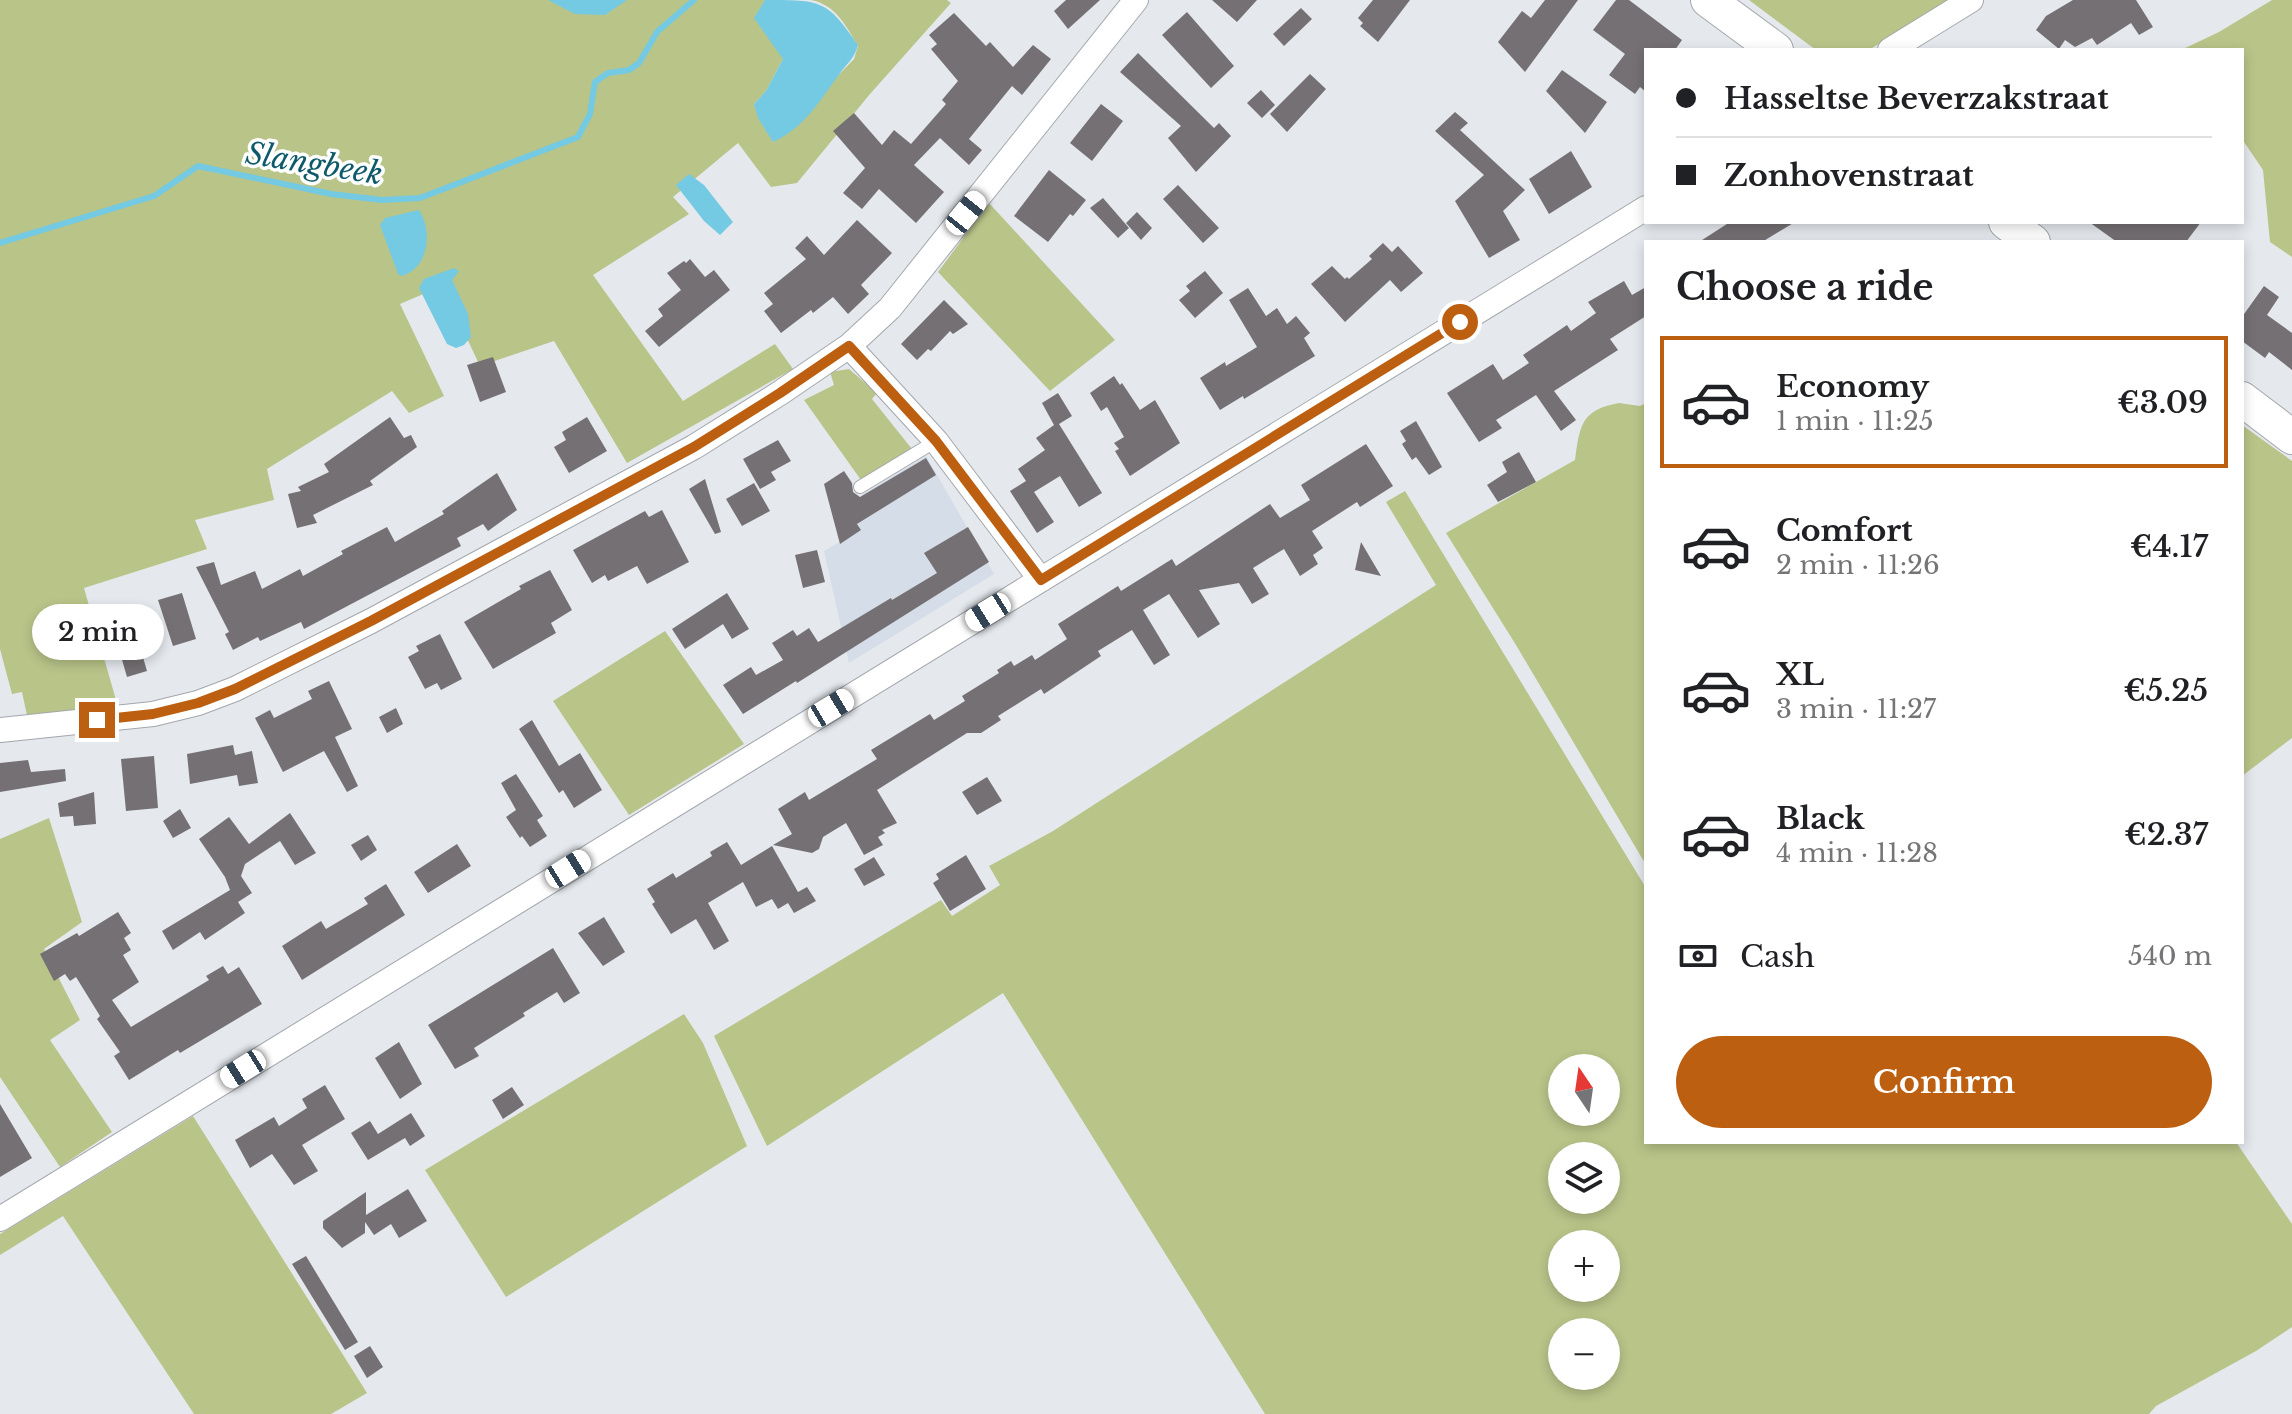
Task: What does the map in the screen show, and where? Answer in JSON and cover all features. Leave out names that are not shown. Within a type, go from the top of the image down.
[{"type":"street","points":[[0,730],[153,714],[198,703],[235,689],[371,621],[694,447],[780,393],[849,346],[890,308],[1136,0]]},
{"type":"street","points":[[1708,0],[1773,48]]},
{"type":"street","points":[[1893,48],[1971,0]]},
{"type":"street","points":[[0,1219],[1644,209]]},
{"type":"street","points":[[2009,224],[2030,240]]},
{"type":"street","points":[[849,346],[936,441],[1041,580]]},
{"type":"street","points":[[2244,401],[2292,437]]},
{"type":"lane","points":[[860,487],[936,441]]},
{"type":"shaded area","points":[[926,456],[994,574],[849,663],[824,551],[861,530],[858,524],[873,514],[862,495]]},
{"type":"green space","points":[[0,0],[769,0],[783,59],[766,91],[754,104],[773,142],[854,59],[858,46],[834,11],[811,0],[947,0],[951,3],[797,183],[771,187],[738,143],[673,197],[689,214],[593,275],[683,401],[775,344],[793,369],[627,463],[554,341],[480,366],[442,286],[400,304],[444,396],[409,413],[392,391],[267,469],[274,500],[195,520],[207,549],[84,588],[118,707],[28,720],[22,692],[12,694],[0,649]]},
{"type":"green space","points":[[1749,0],[1949,0],[1872,48],[1813,48]]},
{"type":"green space","points":[[2272,0],[2292,0],[2292,257],[2270,242],[2263,170],[2244,142],[2244,48],[2185,48]]},
{"type":"green space","points":[[989,203],[1115,340],[1050,391],[938,272]]},
{"type":"green space","points":[[849,369],[877,393],[872,399],[912,449],[861,480],[804,400],[834,385],[830,372]]},
{"type":"green space","points":[[1644,404],[1644,862],[1446,533],[1575,460],[1585,421],[1606,406]]},
{"type":"green space","points":[[2244,426],[2292,461],[2292,738],[2244,774]]},
{"type":"green space","points":[[1405,491],[1644,885],[1644,1144],[2237,1144],[2292,1224],[2292,1327],[2256,1351],[2156,1406],[2149,1414],[1265,1414],[1003,993],[767,1146],[714,1036],[941,900],[952,916],[1000,885],[989,866],[1053,831],[1436,585],[1386,502]]},
{"type":"green space","points":[[665,631],[744,744],[629,815],[553,701]]},
{"type":"green space","points":[[49,818],[82,922],[44,949],[80,1020],[50,1040],[112,1132],[60,1167],[0,1077],[0,839]]},
{"type":"green space","points":[[684,1014],[703,1043],[747,1146],[506,1297],[425,1170]]},
{"type":"green space","points":[[193,1116],[367,1393],[331,1414],[194,1414],[63,1216],[0,1255],[0,1234]]},
{"type":"water","points":[[548,0],[627,0],[605,15],[575,14]]},
{"type":"water","points":[[765,0],[811,2],[821,6],[838,19],[858,45],[852,58],[810,114],[793,130],[773,142],[758,118],[754,104],[766,91],[783,59],[754,18]]},
{"type":"water","points":[[689,174],[704,185],[733,222],[720,235],[704,221],[676,185]]},
{"type":"water","points":[[419,210],[426,228],[426,248],[418,266],[401,276],[380,225],[385,218]]},
{"type":"water","points":[[454,268],[459,271],[452,280],[468,314],[471,337],[456,348],[447,344],[419,288],[424,279]]},
{"type":"building","points":[[1066,0],[1100,0],[1068,29],[1054,11]]},
{"type":"building","points":[[1212,0],[1257,0],[1237,22]]},
{"type":"building","points":[[1373,0],[1410,0],[1378,42],[1360,26],[1363,23],[1358,18]]},
{"type":"building","points":[[1545,0],[1578,0],[1525,72],[1498,42],[1522,11],[1531,18]]},
{"type":"building","points":[[1616,0],[1629,0],[1682,40],[1676,48],[1644,48],[1644,90],[1640,87],[1635,94],[1609,75],[1625,54],[1593,30]]},
{"type":"building","points":[[2073,0],[2136,0],[2153,27],[2139,35],[2131,23],[2097,45],[2092,38],[2075,47],[2065,40],[2058,48],[2036,30],[2046,16]]},
{"type":"building","points":[[1301,8],[1312,19],[1284,46],[1273,34]]},
{"type":"building","points":[[1187,12],[1234,66],[1211,88],[1162,35]]},
{"type":"building","points":[[954,13],[986,46],[990,42],[1013,67],[1033,45],[1051,59],[1022,95],[1012,86],[969,139],[982,150],[969,165],[940,138],[914,165],[944,192],[916,223],[879,189],[862,209],[843,193],[865,168],[833,131],[854,113],[882,145],[894,130],[911,144],[946,104],[942,100],[958,81],[931,49],[937,44],[929,35]]},
{"type":"building","points":[[1138,53],[1214,128],[1219,123],[1231,136],[1196,172],[1168,138],[1181,126],[1120,72]]},
{"type":"building","points":[[1562,70],[1607,102],[1585,133],[1546,91]]},
{"type":"building","points":[[1310,74],[1326,89],[1287,132],[1270,114]]},
{"type":"building","points":[[1261,90],[1275,105],[1262,118],[1247,103]]},
{"type":"building","points":[[1101,104],[1123,121],[1092,161],[1070,143]]},
{"type":"building","points":[[1455,112],[1468,123],[1460,130],[1525,190],[1503,211],[1520,240],[1489,258],[1455,201],[1484,175],[1435,131]]},
{"type":"building","points":[[1571,151],[1592,187],[1549,214],[1529,179]]},
{"type":"building","points":[[1049,170],[1086,200],[1073,216],[1070,214],[1048,242],[1014,216]]},
{"type":"building","points":[[1178,185],[1219,228],[1203,243],[1163,199]]},
{"type":"building","points":[[1103,198],[1129,228],[1118,238],[1090,208]]},
{"type":"building","points":[[1137,212],[1152,228],[1141,240],[1126,223]]},
{"type":"building","points":[[857,220],[892,253],[861,285],[869,294],[848,314],[833,297],[781,333],[764,311],[773,304],[764,293],[806,259],[795,248],[807,236],[824,255]]},
{"type":"building","points":[[1727,224],[1792,224],[1765,240],[1702,240]]},
{"type":"building","points":[[2092,224],[2200,224],[2188,240],[2114,240]]},
{"type":"building","points":[[1383,243],[1392,252],[1398,246],[1423,273],[1401,292],[1390,280],[1345,322],[1311,284],[1332,266],[1345,279],[1349,279],[1372,259],[1369,256]]},
{"type":"building","points":[[690,259],[705,277],[714,270],[730,290],[659,347],[645,331],[663,316],[658,309],[681,290],[667,273]]},
{"type":"building","points":[[1205,271],[1223,293],[1195,318],[1179,300],[1190,291],[1186,286]]},
{"type":"building","points":[[1624,281],[1632,295],[1644,288],[1644,317],[1610,339],[1618,350],[1554,391],[1576,420],[1561,431],[1536,395],[1496,420],[1502,428],[1479,442],[1447,393],[1493,364],[1503,380],[1529,363],[1523,355],[1567,325],[1571,331],[1596,313],[1588,302]]},
{"type":"building","points":[[2264,286],[2279,297],[2267,315],[2292,333],[2292,370],[2269,352],[2265,358],[2244,342],[2244,314]]},
{"type":"building","points":[[1248,288],[1266,316],[1277,308],[1287,324],[1296,316],[1310,333],[1304,338],[1315,356],[1220,410],[1200,378],[1257,347],[1229,300]]},
{"type":"building","points":[[944,300],[968,324],[953,334],[950,331],[931,351],[928,349],[917,360],[901,344]]},
{"type":"building","points":[[493,357],[506,392],[480,402],[467,365]]},
{"type":"building","points":[[1114,376],[1140,410],[1155,400],[1180,443],[1130,476],[1115,451],[1119,449],[1114,443],[1124,437],[1107,407],[1101,411],[1090,393]]},
{"type":"building","points":[[1058,393],[1072,416],[1059,424],[1102,493],[1079,507],[1060,476],[1034,492],[1054,522],[1037,533],[1010,491],[1026,481],[1018,469],[1045,450],[1036,438],[1054,425],[1042,403]]},
{"type":"building","points":[[390,417],[404,438],[411,435],[417,447],[370,481],[373,485],[313,515],[317,523],[297,528],[288,494],[301,491],[298,487],[329,472],[324,464]]},
{"type":"building","points":[[587,417],[607,451],[569,473],[554,447],[566,440],[562,432]]},
{"type":"building","points":[[1416,421],[1442,467],[1429,475],[1416,457],[1412,460],[1402,444],[1406,441],[1400,431]]},
{"type":"building","points":[[778,440],[791,461],[771,472],[776,480],[760,489],[743,459]]},
{"type":"building","points":[[1366,444],[1393,486],[1360,507],[1357,502],[1312,531],[1323,548],[1313,555],[1318,564],[1300,576],[1284,549],[1253,568],[1269,594],[1252,604],[1239,583],[1199,590],[1220,624],[1198,638],[1169,594],[1143,610],[1170,655],[1154,665],[1132,630],[1098,651],[1101,656],[1044,694],[1041,689],[998,716],[1001,720],[981,733],[967,733],[877,790],[897,823],[882,830],[885,833],[878,837],[883,845],[864,855],[846,823],[823,837],[819,849],[812,853],[773,845],[792,834],[778,809],[805,792],[809,800],[877,759],[871,750],[930,714],[934,720],[965,701],[962,696],[999,673],[997,670],[1011,661],[1014,666],[1032,655],[1035,660],[1067,639],[1058,624],[1118,586],[1121,591],[1172,559],[1176,566],[1270,504],[1280,518],[1310,500],[1301,485]]},
{"type":"building","points":[[1519,452],[1536,482],[1498,502],[1487,485],[1507,472],[1502,462]]},
{"type":"building","points":[[926,458],[936,475],[857,524],[861,530],[840,544],[824,484],[844,471],[852,483],[853,492],[860,497]]},
{"type":"building","points":[[497,473],[517,510],[488,531],[483,524],[457,538],[461,546],[304,629],[301,622],[260,641],[258,637],[233,650],[225,634],[229,632],[196,567],[214,562],[221,585],[255,571],[262,589],[300,569],[303,576],[343,554],[341,551],[387,527],[395,542],[444,514],[442,511]]},
{"type":"building","points":[[705,479],[721,532],[715,534],[689,489]]},
{"type":"building","points":[[754,483],[770,511],[742,526],[726,499]]},
{"type":"building","points":[[662,510],[689,562],[647,584],[637,566],[608,581],[605,575],[592,583],[573,550],[645,511],[649,517]]},
{"type":"building","points":[[968,527],[989,562],[743,714],[723,685],[751,667],[756,675],[783,660],[772,643],[793,630],[797,636],[809,628],[818,642],[892,600],[937,573],[924,553]]},
{"type":"building","points":[[1361,542],[1381,576],[1355,570]]},
{"type":"building","points":[[817,550],[825,582],[803,588],[795,555]]},
{"type":"building","points":[[550,570],[572,610],[551,623],[556,633],[493,669],[464,622]]},
{"type":"building","points":[[182,593],[196,639],[173,646],[158,600]]},
{"type":"building","points":[[727,593],[749,629],[732,639],[723,624],[685,649],[672,629]]},
{"type":"building","points":[[130,613],[147,671],[127,677],[110,618]]},
{"type":"building","points":[[440,634],[462,679],[441,690],[437,683],[425,689],[408,657],[419,651],[416,646]]},
{"type":"building","points":[[329,681],[352,729],[335,737],[358,786],[347,792],[324,751],[283,772],[255,718],[270,710],[274,718],[312,699],[308,691]]},
{"type":"building","points":[[396,708],[403,724],[387,733],[379,717]]},
{"type":"building","points":[[532,720],[559,766],[580,753],[602,790],[574,808],[563,790],[559,793],[519,729]]},
{"type":"building","points":[[233,745],[235,755],[252,751],[258,783],[239,786],[237,775],[190,784],[187,754]]},
{"type":"building","points":[[154,756],[158,808],[126,811],[121,759]]},
{"type":"building","points":[[28,760],[31,772],[65,769],[66,781],[0,792],[0,763]]},
{"type":"building","points":[[516,774],[543,816],[537,820],[547,836],[530,847],[506,817],[516,810],[501,783]]},
{"type":"building","points":[[987,777],[1002,801],[977,815],[962,792]]},
{"type":"building","points":[[94,792],[96,824],[74,826],[73,816],[60,817],[58,803]]},
{"type":"building","points":[[180,809],[191,828],[173,838],[163,821]]},
{"type":"building","points":[[290,813],[316,853],[295,865],[280,841],[245,864],[241,876],[252,893],[238,902],[245,913],[205,940],[200,932],[173,950],[162,931],[230,890],[225,877],[199,839],[229,817],[249,844]]},
{"type":"building","points":[[368,835],[377,850],[361,861],[351,845]]},
{"type":"building","points":[[727,842],[741,865],[772,846],[798,892],[807,887],[816,901],[794,913],[788,903],[778,909],[772,899],[756,907],[743,882],[708,903],[729,941],[714,950],[696,919],[671,934],[652,904],[655,902],[647,889],[673,873],[676,878],[712,856],[710,852]]},
{"type":"building","points":[[457,844],[471,866],[428,893],[414,872]]},
{"type":"building","points":[[966,855],[986,889],[950,911],[933,883],[939,879],[936,874]]},
{"type":"building","points":[[874,857],[885,875],[864,886],[854,869]]},
{"type":"building","points":[[386,884],[405,915],[302,980],[282,946],[321,921],[326,929],[368,904],[364,898]]},
{"type":"building","points":[[118,912],[131,933],[124,938],[131,950],[123,955],[139,982],[112,1000],[131,1027],[209,980],[206,976],[223,966],[228,974],[239,967],[262,1004],[129,1080],[114,1056],[120,1052],[97,1019],[100,1016],[76,977],[70,981],[65,974],[54,981],[40,954],[77,933],[79,936]]},
{"type":"building","points":[[604,917],[625,952],[603,966],[578,933]]},
{"type":"building","points":[[553,948],[580,993],[564,1003],[557,992],[474,1048],[479,1056],[455,1069],[428,1025]]},
{"type":"building","points":[[399,1042],[422,1084],[400,1099],[375,1058]]},
{"type":"building","points":[[325,1085],[345,1119],[302,1145],[318,1171],[294,1185],[272,1154],[250,1168],[235,1140],[274,1117],[279,1126],[307,1108],[302,1099]]},
{"type":"building","points":[[512,1087],[524,1105],[503,1119],[492,1100]]},
{"type":"building","points":[[0,1104],[32,1158],[0,1177]]},
{"type":"building","points":[[411,1113],[425,1136],[410,1146],[405,1138],[368,1160],[351,1133],[370,1121],[378,1134]]},
{"type":"building","points":[[408,1189],[427,1221],[399,1238],[391,1224],[374,1235],[365,1222],[365,1233],[342,1248],[323,1228],[323,1221],[366,1192],[366,1215]]},
{"type":"building","points":[[306,1256],[358,1342],[345,1350],[292,1264]]},
{"type":"building","points":[[370,1346],[383,1367],[367,1378],[354,1356]]},
{"type":"waterway","name":"Slangbeek","points":[[0,243],[154,196],[198,166],[331,194],[382,200],[420,198],[578,137],[590,114],[595,82],[608,73],[629,70],[639,63],[657,32],[694,0]]},
{"type":"route","points":[[97,720],[153,714],[198,703],[235,689],[371,621],[694,447],[849,346],[936,441],[1041,580],[1460,322]]}]
